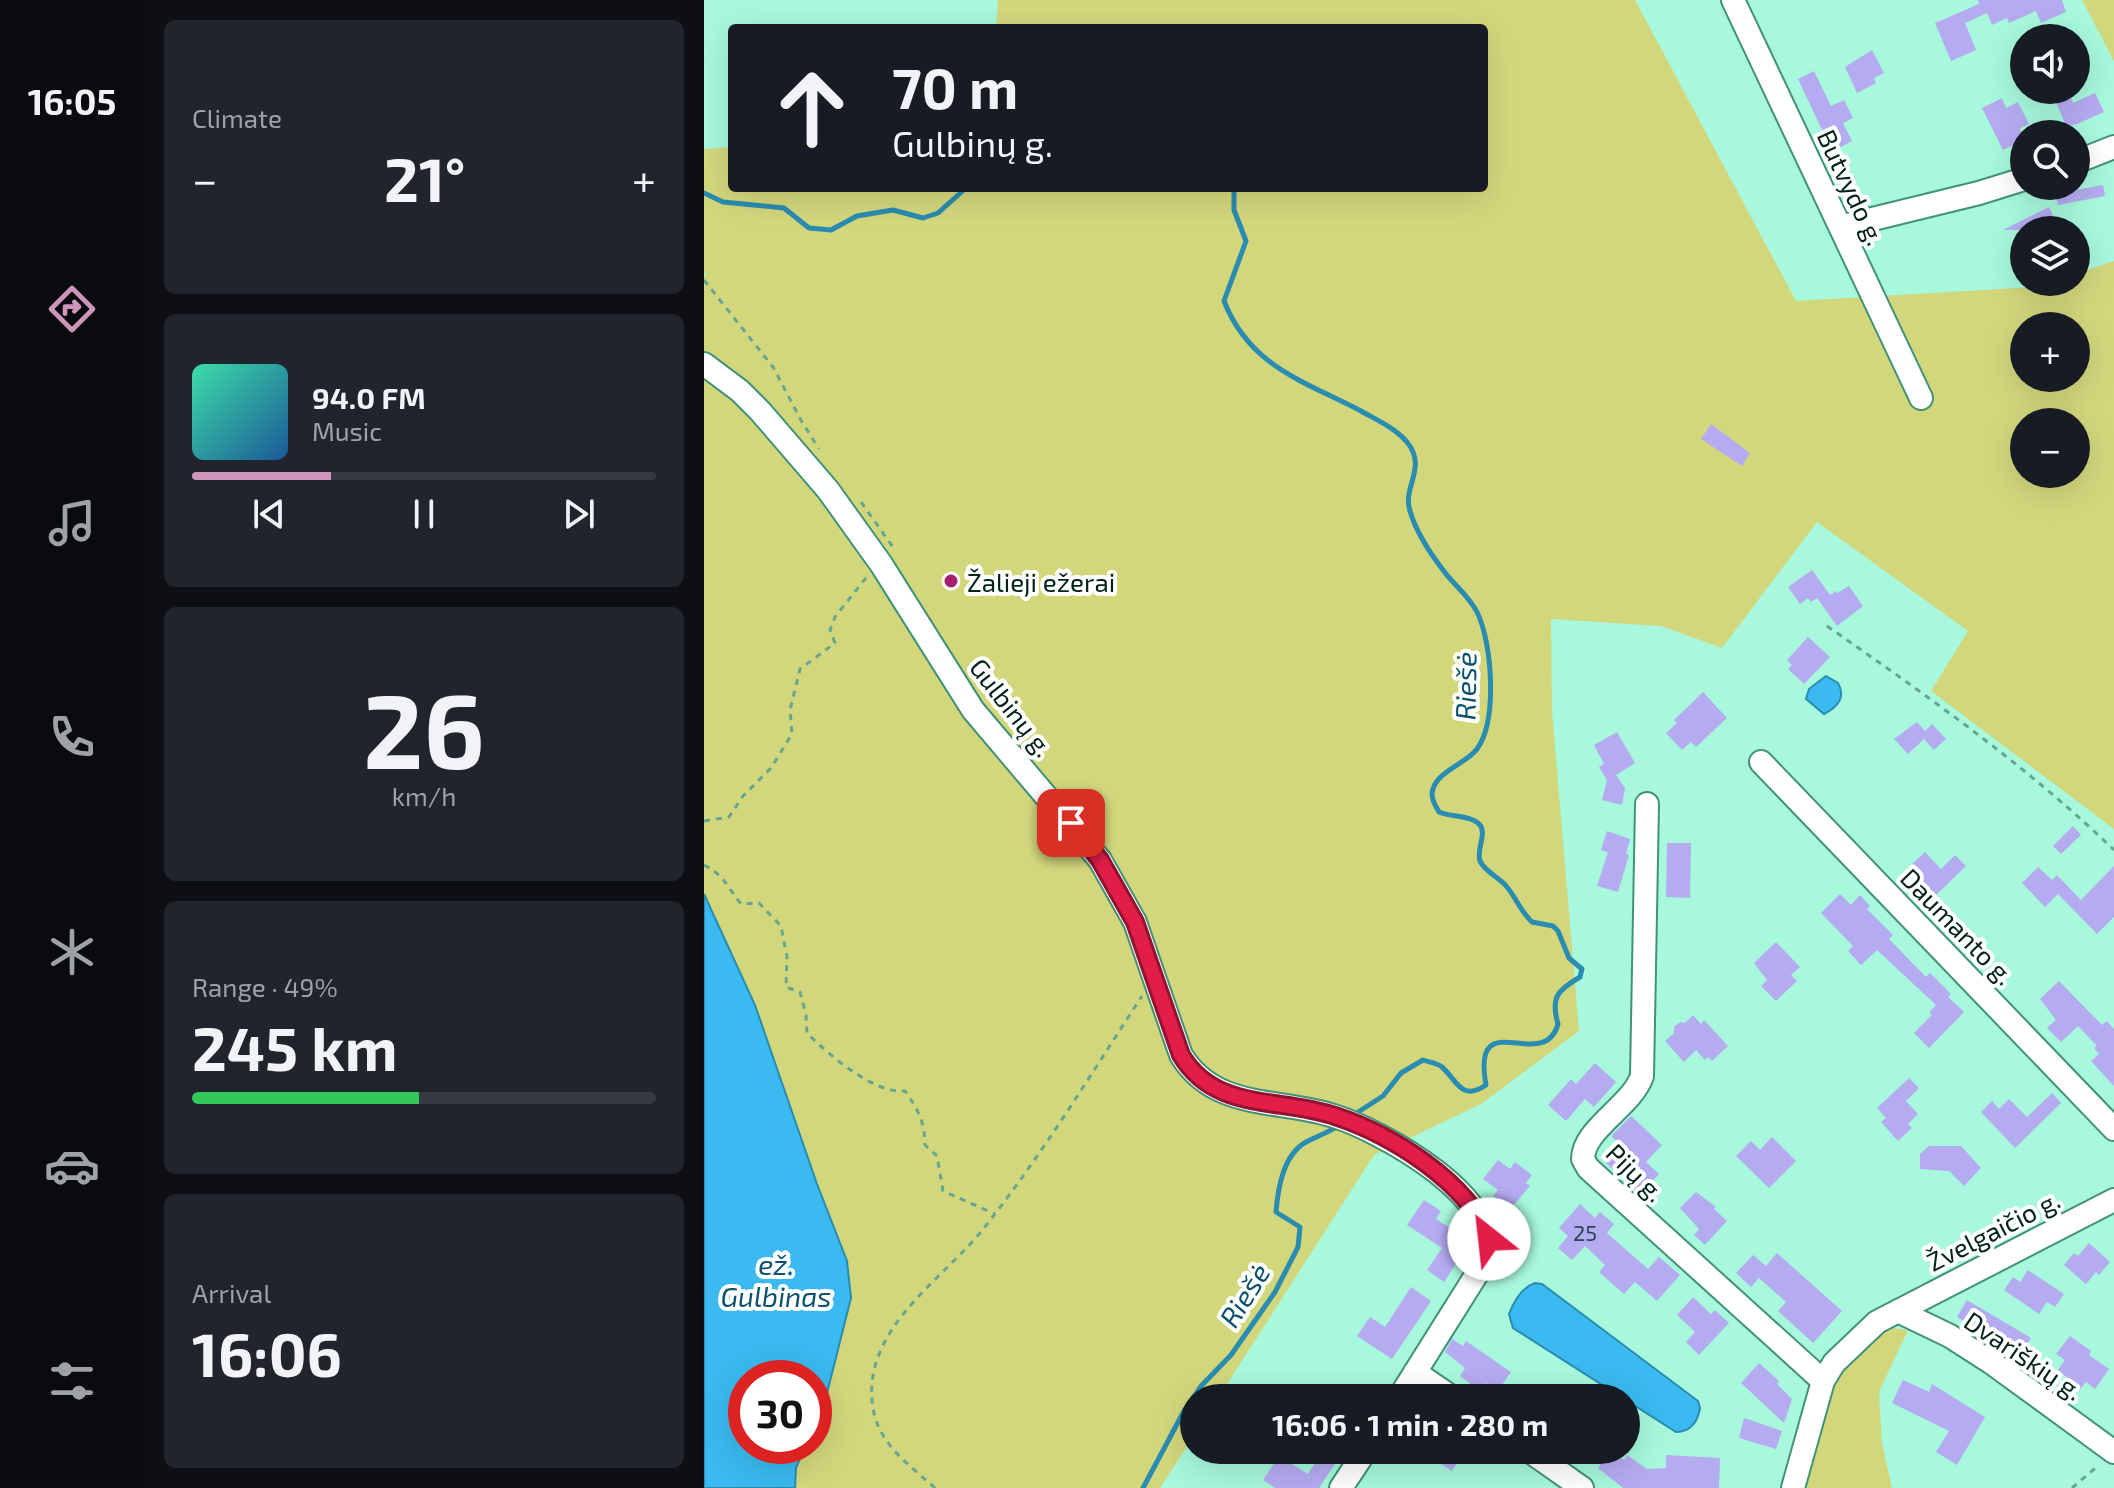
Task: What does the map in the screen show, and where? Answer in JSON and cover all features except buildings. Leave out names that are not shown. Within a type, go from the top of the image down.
[{"type":"street","name":"Butvydo g.","points":[[1733,0],[1921,398]]},
{"type":"street","points":[[2090,156],[2114,147]]},
{"type":"street","points":[[1840,227],[2010,183]]},
{"type":"street","name":"Gulbinų g.","points":[[704,364],[740,391],[760,411],[828,490],[879,561],[973,710],[1100,860],[1135,922],[1181,1055],[1191,1072],[1204,1083],[1235,1095],[1335,1116],[1379,1136],[1421,1160],[1474,1208],[1489,1239],[1485,1261],[1415,1372]]},
{"type":"street","name":"Daumanto g.","points":[[1761,762],[2114,1129]]},
{"type":"street","name":"Pijų g.","points":[[1647,804],[1642,1076],[1632,1095],[1588,1141],[1583,1159],[1588,1168],[1823,1381]]},
{"type":"street","name":"Žvelgaičio g.","points":[[1823,1381],[1834,1363],[1877,1322],[2114,1200]]},
{"type":"street","name":"Dvariškių g.","points":[[1898,1311],[1950,1336],[1992,1363],[2114,1452]]},
{"type":"street","points":[[1408,1384],[1415,1372],[1433,1384]]},
{"type":"street","points":[[1793,1488],[1823,1381]]},
{"type":"street","points":[[1341,1488],[1357,1464]]},
{"type":"street","points":[[1548,1464],[1582,1488]]},
{"type":"path","points":[[704,280],[773,367],[821,452]]},
{"type":"path","points":[[704,821],[729,817],[743,796],[771,768],[792,734],[790,710],[800,669],[835,643],[830,630],[835,617],[865,579],[870,578],[879,561],[896,550],[861,501]]},
{"type":"path","points":[[1827,626],[1911,685],[2075,813],[2114,850]]},
{"type":"path","points":[[704,865],[716,871],[741,904],[759,903],[781,926],[787,957],[786,987],[800,992],[807,1033],[868,1081],[893,1092],[905,1091],[920,1111],[925,1145],[937,1156],[943,1191],[995,1214]]},
{"type":"path","points":[[935,1488],[891,1448],[877,1426],[873,1407],[877,1358],[897,1323],[995,1214],[1057,1127],[1155,976]]},
{"type":"path","points":[[2072,1488],[2114,1452]]},
{"type":"green space","points":[[998,0],[1635,0],[1796,301],[2010,289],[2010,296],[2090,296],[2090,269],[2114,261],[2114,829],[1931,691],[1968,631],[1817,522],[1722,648],[1661,626],[1551,619],[1552,711],[1579,1031],[1481,1104],[1374,1155],[1227,1384],[1180,1384],[1180,1457],[1160,1488],[795,1488],[797,1464],[832,1464],[832,1373],[851,1298],[847,1261],[755,1005],[704,894],[704,149],[728,147],[728,192],[1488,192],[1488,24],[996,24]]},
{"type":"green space","points":[[2082,0],[2114,0],[2114,61]]},
{"type":"green space","points":[[1892,1328],[1908,1330],[1879,1392],[1882,1443],[1892,1488],[1803,1488],[1836,1375],[1881,1331]]},
{"type":"water","points":[[1826,676],[1838,683],[1841,697],[1837,705],[1824,714],[1806,699],[1809,689]]},
{"type":"water","name":"ež. Gulbinas","points":[[704,894],[755,1005],[847,1261],[851,1298],[832,1373],[832,1360],[728,1360],[728,1464],[798,1464],[795,1488],[704,1488]]},
{"type":"water","points":[[1542,1284],[1698,1401],[1699,1413],[1693,1425],[1676,1432],[1640,1409],[1640,1384],[1601,1384],[1513,1328],[1509,1314],[1513,1304],[1530,1285]]},
{"type":"waterway","name":"Riešė","points":[[704,193],[723,202],[784,208],[809,228],[831,230],[857,216],[893,210],[923,218],[938,213],[962,192]]},
{"type":"waterway","name":"Riešė","points":[[1234,192],[1234,210],[1246,241],[1224,301],[1235,323],[1248,342],[1281,370],[1379,421],[1407,442],[1415,460],[1408,502],[1413,519],[1428,549],[1474,606],[1482,625],[1490,681],[1484,736],[1472,754],[1436,783],[1432,792],[1435,804],[1439,812],[1472,819],[1480,825],[1479,857],[1482,865],[1507,887],[1532,922],[1553,926],[1558,931],[1569,958],[1582,969],[1580,977],[1558,995],[1555,1007],[1558,1024],[1550,1038],[1539,1043],[1498,1043],[1489,1048],[1484,1061],[1486,1085],[1478,1090],[1465,1090],[1440,1066],[1423,1060],[1401,1073],[1383,1096],[1352,1116]]},
{"type":"waterway","name":"Riešė","points":[[1143,1488],[1184,1411],[1202,1385],[1231,1355],[1275,1292],[1298,1247],[1300,1227],[1276,1212],[1280,1183],[1287,1164],[1306,1142],[1341,1124]]},
{"type":"place","name":"Žalieji ežerai","points":[[951,581]]},
{"type":"route","points":[[1071,823],[1100,860],[1135,922],[1181,1055],[1191,1072],[1204,1083],[1223,1092],[1335,1116],[1399,1146],[1452,1185],[1474,1208],[1489,1239]]}]
